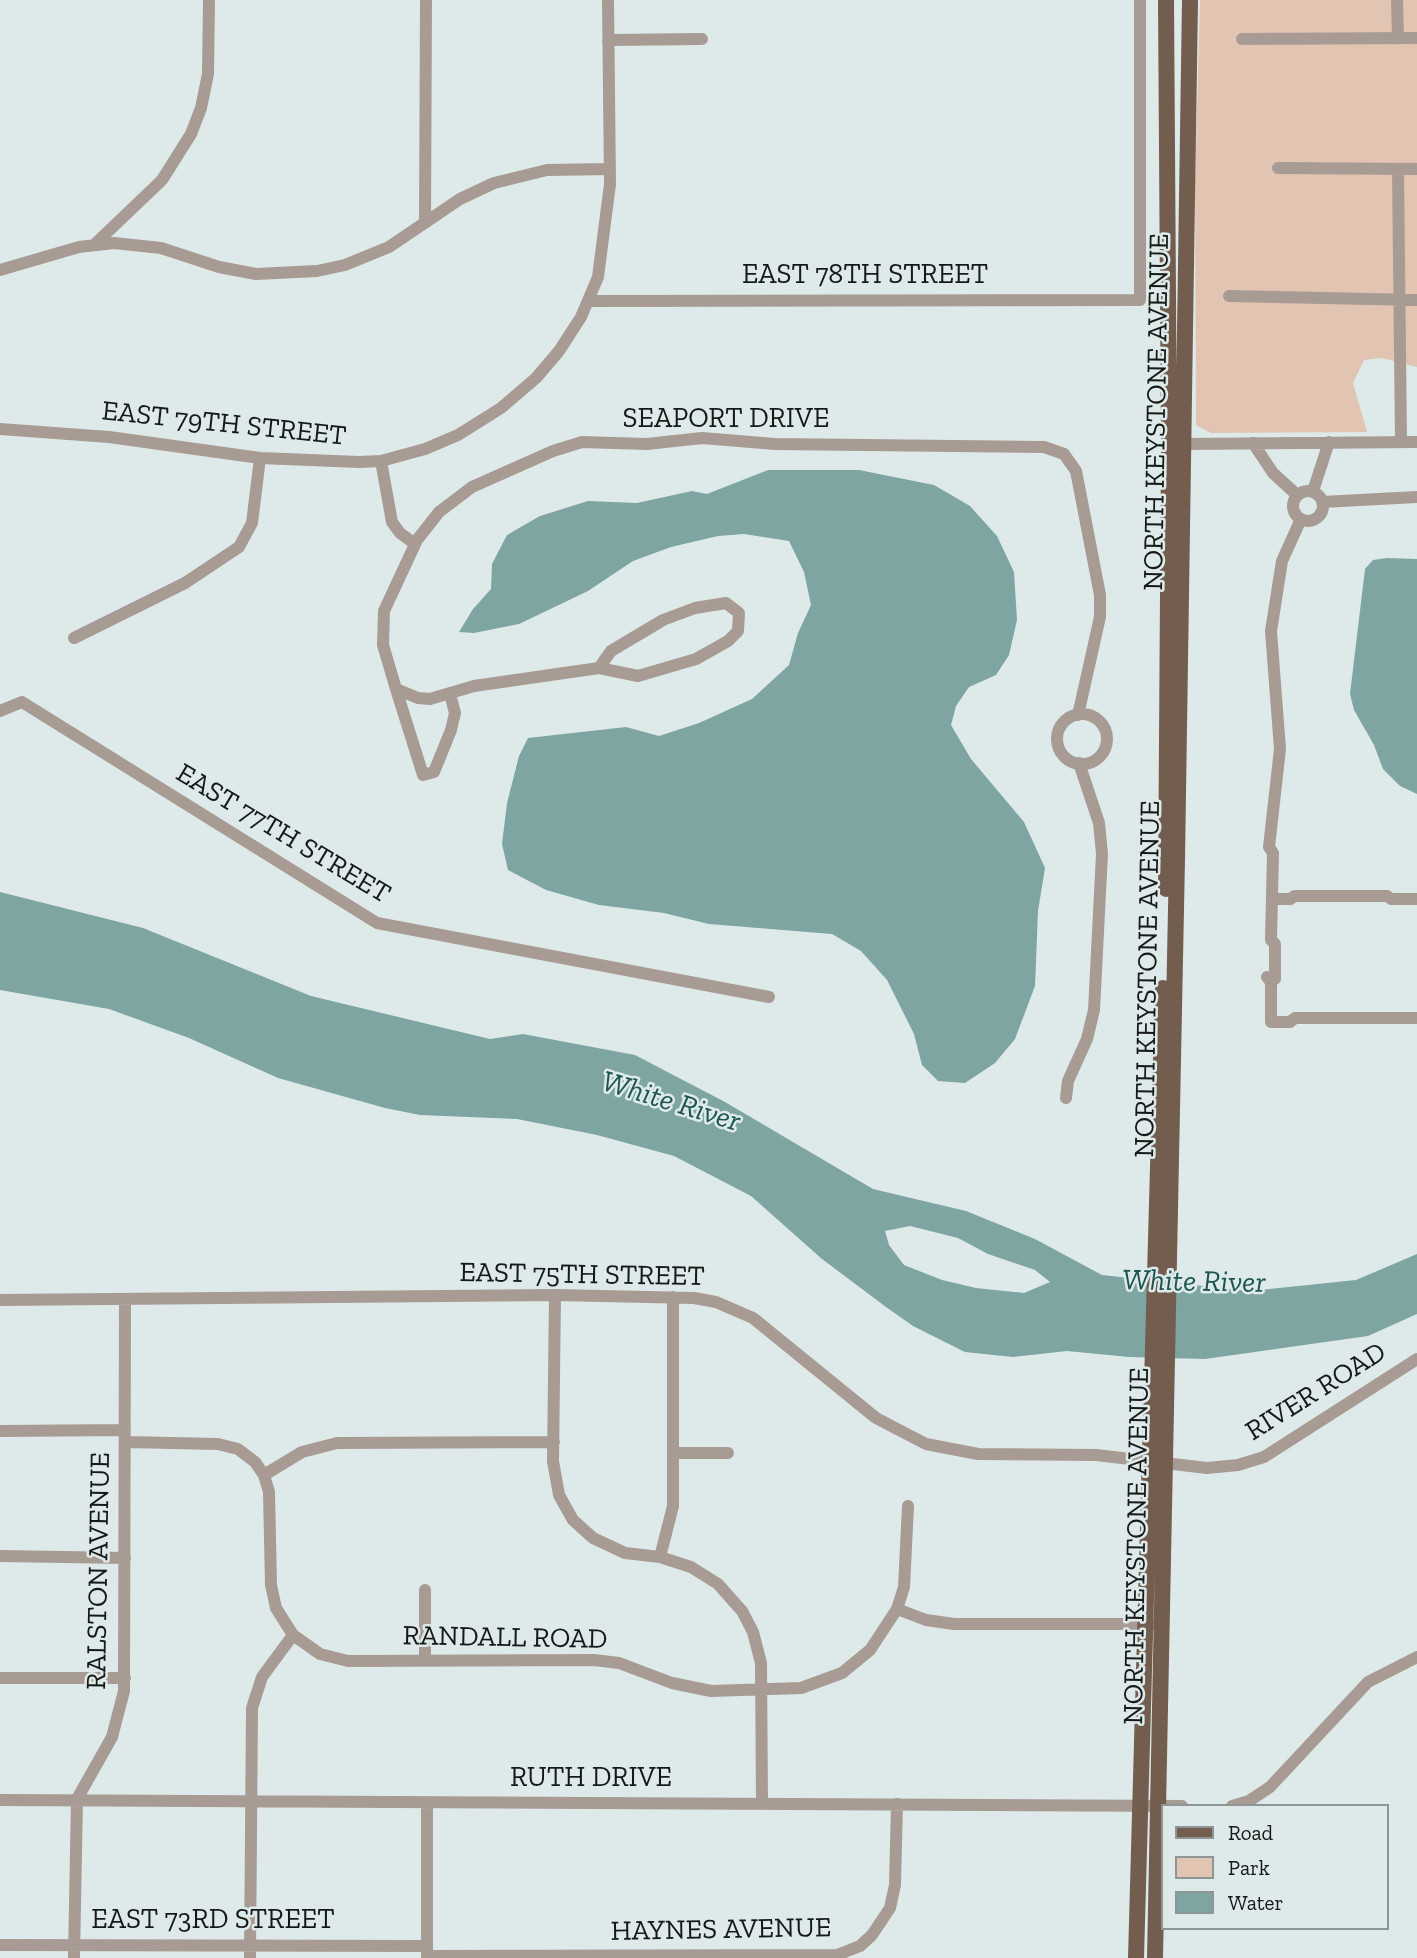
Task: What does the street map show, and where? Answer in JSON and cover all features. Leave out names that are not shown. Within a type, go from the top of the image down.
[{"type":"main road","name":"NORTH KEYSTONE AVENUE","points":[[1164,1151],[1168,708],[1167,0]]},
{"type":"main road","name":"NORTH KEYSTONE AVENUE","points":[[1136,1958],[1144,1624],[1157,1464],[1184,444],[1189,0]]},
{"type":"main road","name":"NORTH KEYSTONE AVENUE","points":[[1155,1958],[1163,1624],[1157,1464]]},
{"type":"street","points":[[95,244],[162,180],[191,134],[201,108],[208,74],[209,0]]},
{"type":"street","points":[[425,223],[426,0]]},
{"type":"street","name":"EAST 79TH STREET","points":[[0,429],[109,437],[260,457],[338,462],[382,461],[440,443],[501,408],[536,378],[559,351],[590,301],[605,241],[610,169],[608,0]]},
{"type":"street","name":"NORTH KEYSTONE AVENUE","points":[[1140,0],[1140,300]]},
{"type":"street","points":[[1397,0],[1398,38]]},
{"type":"street","points":[[1241,39],[1417,38]]},
{"type":"street","points":[[608,40],[702,39]]},
{"type":"street","points":[[0,270],[95,244],[139,244],[227,269],[264,274],[297,274],[326,270],[371,256],[469,194],[511,177],[561,169],[610,169]]},
{"type":"street","points":[[1278,169],[1417,169]]},
{"type":"street","points":[[1398,169],[1402,300],[1401,442]]},
{"type":"street","points":[[1229,296],[1417,300]]},
{"type":"street","name":"EAST 78TH STREET","points":[[590,301],[1140,300]]},
{"type":"street","name":"SEAPORT DRIVE","points":[[450,694],[455,713],[451,730],[434,772],[423,775],[383,645],[384,611],[415,544],[439,512],[460,494],[553,451],[582,442],[647,444],[702,438],[775,444],[1044,447],[1067,457],[1078,475],[1101,602],[1077,715]]},
{"type":"street","points":[[1313,491],[1329,442]]},
{"type":"street","points":[[1184,444],[1417,442]]},
{"type":"street","points":[[1253,443],[1273,472],[1297,495]]},
{"type":"street","points":[[74,638],[185,583],[239,547],[252,523],[260,457]]},
{"type":"street","points":[[382,461],[392,522],[400,533],[415,544]]},
{"type":"street","points":[[1297,495],[1313,491]]},
{"type":"street","points":[[1301,519],[1316,518],[1322,509],[1322,502],[1313,491]]},
{"type":"street","points":[[1297,495],[1293,506],[1301,519]]},
{"type":"street","points":[[1322,502],[1417,496]]},
{"type":"street","points":[[1301,519],[1281,600],[1279,631],[1288,755],[1276,849],[1273,853],[1271,940],[1267,943],[1271,1022],[1290,1022],[1296,1026],[1417,1026]]},
{"type":"street","points":[[396,689],[418,698],[450,694],[474,686],[599,668],[638,676],[696,659],[734,636],[740,627],[740,616],[734,607],[726,603],[684,611],[622,642],[606,656],[599,668]]},
{"type":"street","name":"EAST 77TH STREET","points":[[0,711],[22,702],[377,923],[769,997]]},
{"type":"street","points":[[1077,715],[1097,719],[1105,728],[1107,740],[1101,756],[1091,762],[1079,763],[1063,754],[1058,740],[1062,725],[1077,715]]},
{"type":"street","points":[[1066,1098],[1068,1081],[1087,1039],[1094,1010],[1102,854],[1100,828],[1079,763]]},
{"type":"street","points":[[1272,900],[1290,899],[1296,903],[1388,903],[1391,899],[1417,900]]},
{"type":"street","points":[[1290,1022],[1295,1018],[1417,1018]]},
{"type":"street","points":[[555,1295],[554,1468],[558,1492],[578,1525],[607,1546],[625,1553],[660,1557],[684,1564],[709,1577],[738,1604],[758,1648],[762,1692],[762,1803]]},
{"type":"street","name":"EAST 75TH STREET","points":[[0,1300],[555,1295],[673,1297],[716,1302],[754,1318],[876,1418],[926,1444],[978,1454],[1096,1455],[1157,1464]]},
{"type":"street","points":[[660,1557],[673,1506],[673,1297]]},
{"type":"street","name":"RALSTON AVENUE","points":[[74,1958],[77,1800],[112,1737],[122,1702],[125,1678],[125,1299]]},
{"type":"street","name":"RIVER ROAD","points":[[1157,1464],[1215,1468],[1264,1457],[1417,1359]]},
{"type":"street","points":[[0,1431],[125,1436],[226,1445],[248,1456],[264,1475],[302,1452],[337,1443],[554,1443]]},
{"type":"street","points":[[673,1453],[728,1453]]},
{"type":"street","name":"RANDALL ROAD","points":[[264,1475],[270,1495],[273,1597],[282,1619],[293,1635],[306,1646],[332,1658],[594,1660],[619,1663],[688,1687],[711,1691],[762,1692],[801,1688],[842,1672],[870,1650],[897,1609],[906,1574],[908,1506]]},
{"type":"street","points":[[0,1556],[125,1558]]},
{"type":"street","points":[[425,1590],[425,1660]]},
{"type":"street","points":[[897,1609],[926,1620],[954,1624],[1163,1624]]},
{"type":"street","points":[[250,1951],[254,1696],[266,1670],[293,1635]]},
{"type":"street","points":[[1239,1804],[1249,1801],[1270,1787],[1368,1682],[1417,1657]]},
{"type":"street","points":[[0,1678],[125,1678]]},
{"type":"street","name":"RUTH DRIVE","points":[[0,1800],[1162,1805]]},
{"type":"street","points":[[426,1953],[427,1802]]},
{"type":"street","name":"HAYNES AVENUE","points":[[426,1953],[837,1955],[860,1946],[872,1935],[890,1909],[895,1885],[897,1804]]},
{"type":"street","name":"EAST 73RD STREET","points":[[0,1945],[74,1944],[250,1951],[426,1953]]},
{"type":"green space","points":[[1200,0],[1417,0],[1417,367],[1382,358],[1364,360],[1353,383],[1367,432],[1211,433],[1196,425],[1195,184]]},
{"type":"water","points":[[768,470],[859,470],[934,485],[970,506],[997,536],[1014,572],[1017,620],[1009,655],[996,675],[969,687],[956,706],[951,725],[971,759],[1024,822],[1045,868],[1038,911],[1035,986],[1015,1039],[995,1063],[965,1083],[938,1081],[922,1065],[914,1034],[887,980],[861,951],[832,934],[709,924],[664,913],[599,905],[546,890],[508,870],[502,844],[507,803],[519,756],[528,738],[626,727],[659,736],[699,723],[752,699],[789,665],[798,633],[811,605],[804,572],[789,541],[744,534],[718,536],[671,547],[633,561],[588,591],[519,624],[474,633],[459,632],[473,609],[491,589],[492,564],[507,535],[540,516],[588,501],[637,503],[692,491],[707,494]]},
{"type":"water","points":[[1417,559],[1417,794],[1400,786],[1383,769],[1374,745],[1354,710],[1350,694],[1365,569],[1373,560]]},
{"type":"water","name":"White River","points":[[0,892],[143,928],[311,996],[490,1039],[523,1034],[635,1055],[725,1102],[873,1189],[966,1211],[1035,1239],[1102,1275],[1250,1291],[1356,1280],[1417,1254],[1417,1314],[1368,1336],[1205,1359],[1129,1357],[1067,1351],[1013,1357],[965,1352],[913,1326],[886,1307],[822,1259],[751,1196],[674,1156],[597,1135],[517,1119],[420,1115],[385,1108],[278,1078],[189,1038],[109,1009],[0,990]],"holes":[[[910,1226],[958,1238],[988,1254],[1035,1270],[1050,1282],[1024,1293],[976,1288],[942,1280],[904,1265],[889,1245],[885,1231]]]}]
